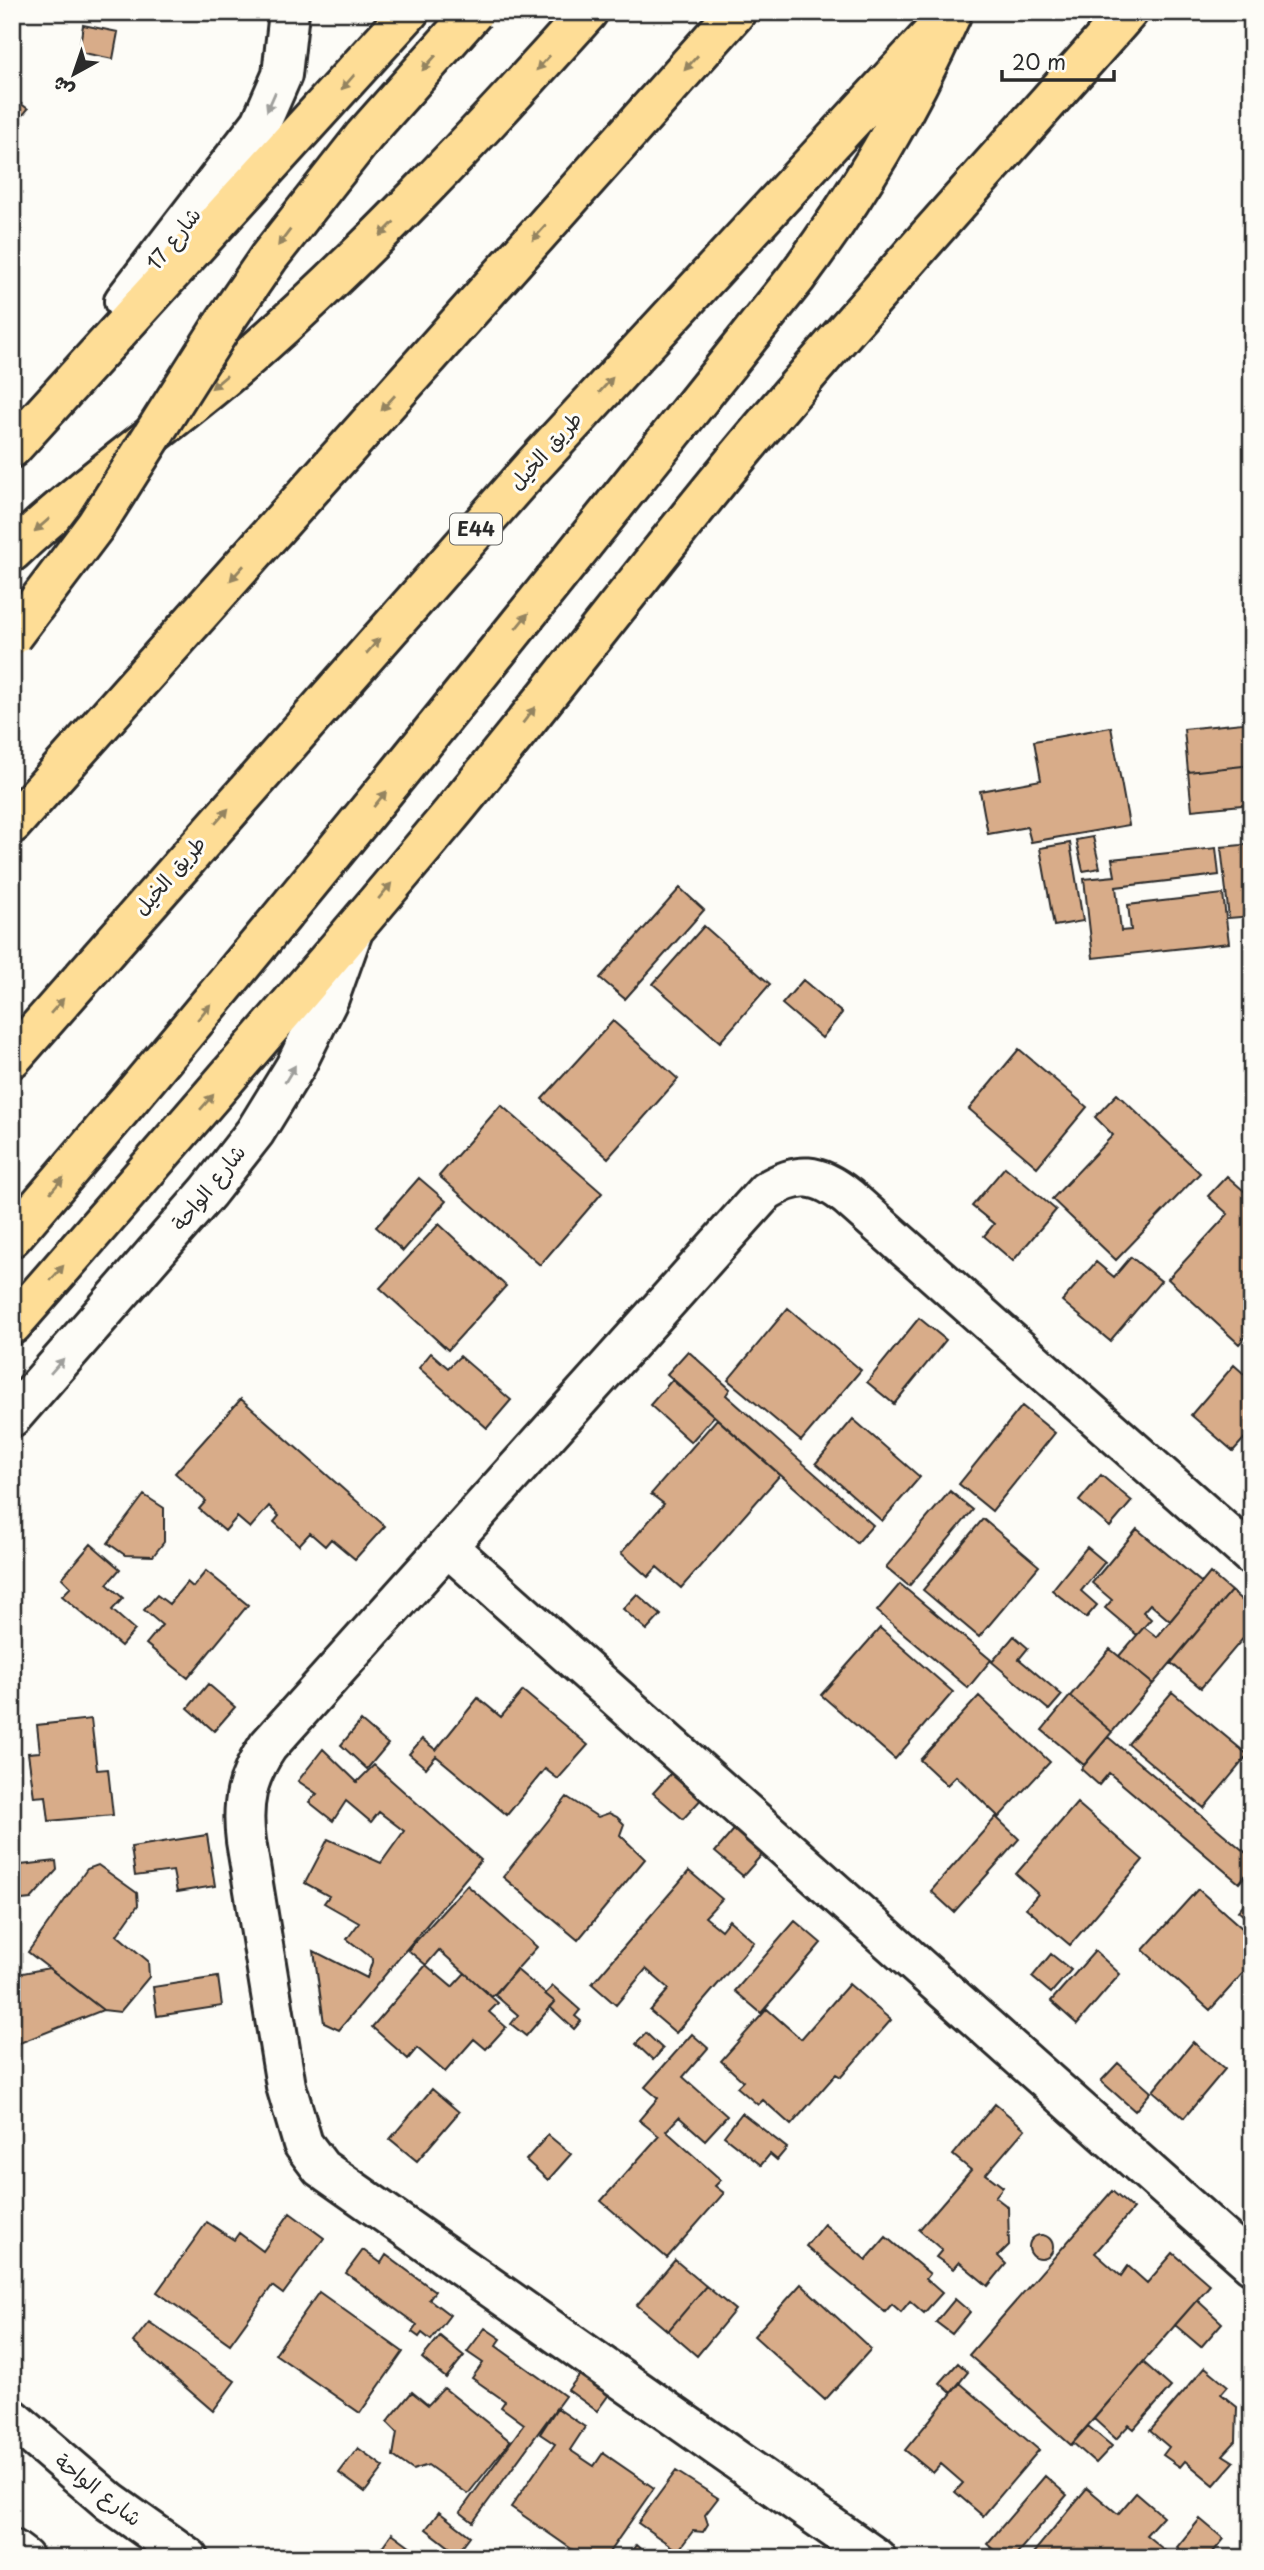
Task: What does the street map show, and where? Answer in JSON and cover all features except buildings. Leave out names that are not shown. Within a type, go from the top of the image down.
[{"type":"highway","points":[[14,447],[409,12]]},
{"type":"highway","points":[[12,636],[96,525],[211,342],[269,257],[364,136],[474,12]]},
{"type":"highway","points":[[12,552],[65,505],[197,400],[318,295],[452,163],[588,12]]},
{"type":"highway","points":[[12,824],[736,12]]},
{"type":"highway","points":[[12,1325],[449,816],[616,605],[747,446],[881,289],[1128,12]]},
{"type":"highway","points":[[12,1237],[267,938],[405,770],[796,278],[883,152],[919,85],[952,14]]},
{"type":"highway","name":"طريق الخيل","points":[[12,1058],[541,456],[952,14]]},
{"type":"street","name":"17 شارع","points":[[14,447],[73,365],[230,167],[261,123],[282,75],[289,12]]},
{"type":"street","name":"شارع الواحة","points":[[12,1418],[208,1192],[255,1132],[295,1067],[329,998],[355,927]]},
{"type":"street","points":[[876,2558],[321,2168],[303,2144],[293,2117],[281,2059],[243,1815],[245,1790],[254,1766],[268,1746],[449,1548],[766,1191],[785,1179],[808,1177],[830,1183],[848,1197],[1252,1556]]},
{"type":"street","points":[[449,1548],[1252,2264]]},
{"type":"street","name":"شارع الواحة","points":[[12,2418],[110,2502],[189,2558]]},
{"type":"street","points":[[12,2549],[24,2558]]}]
